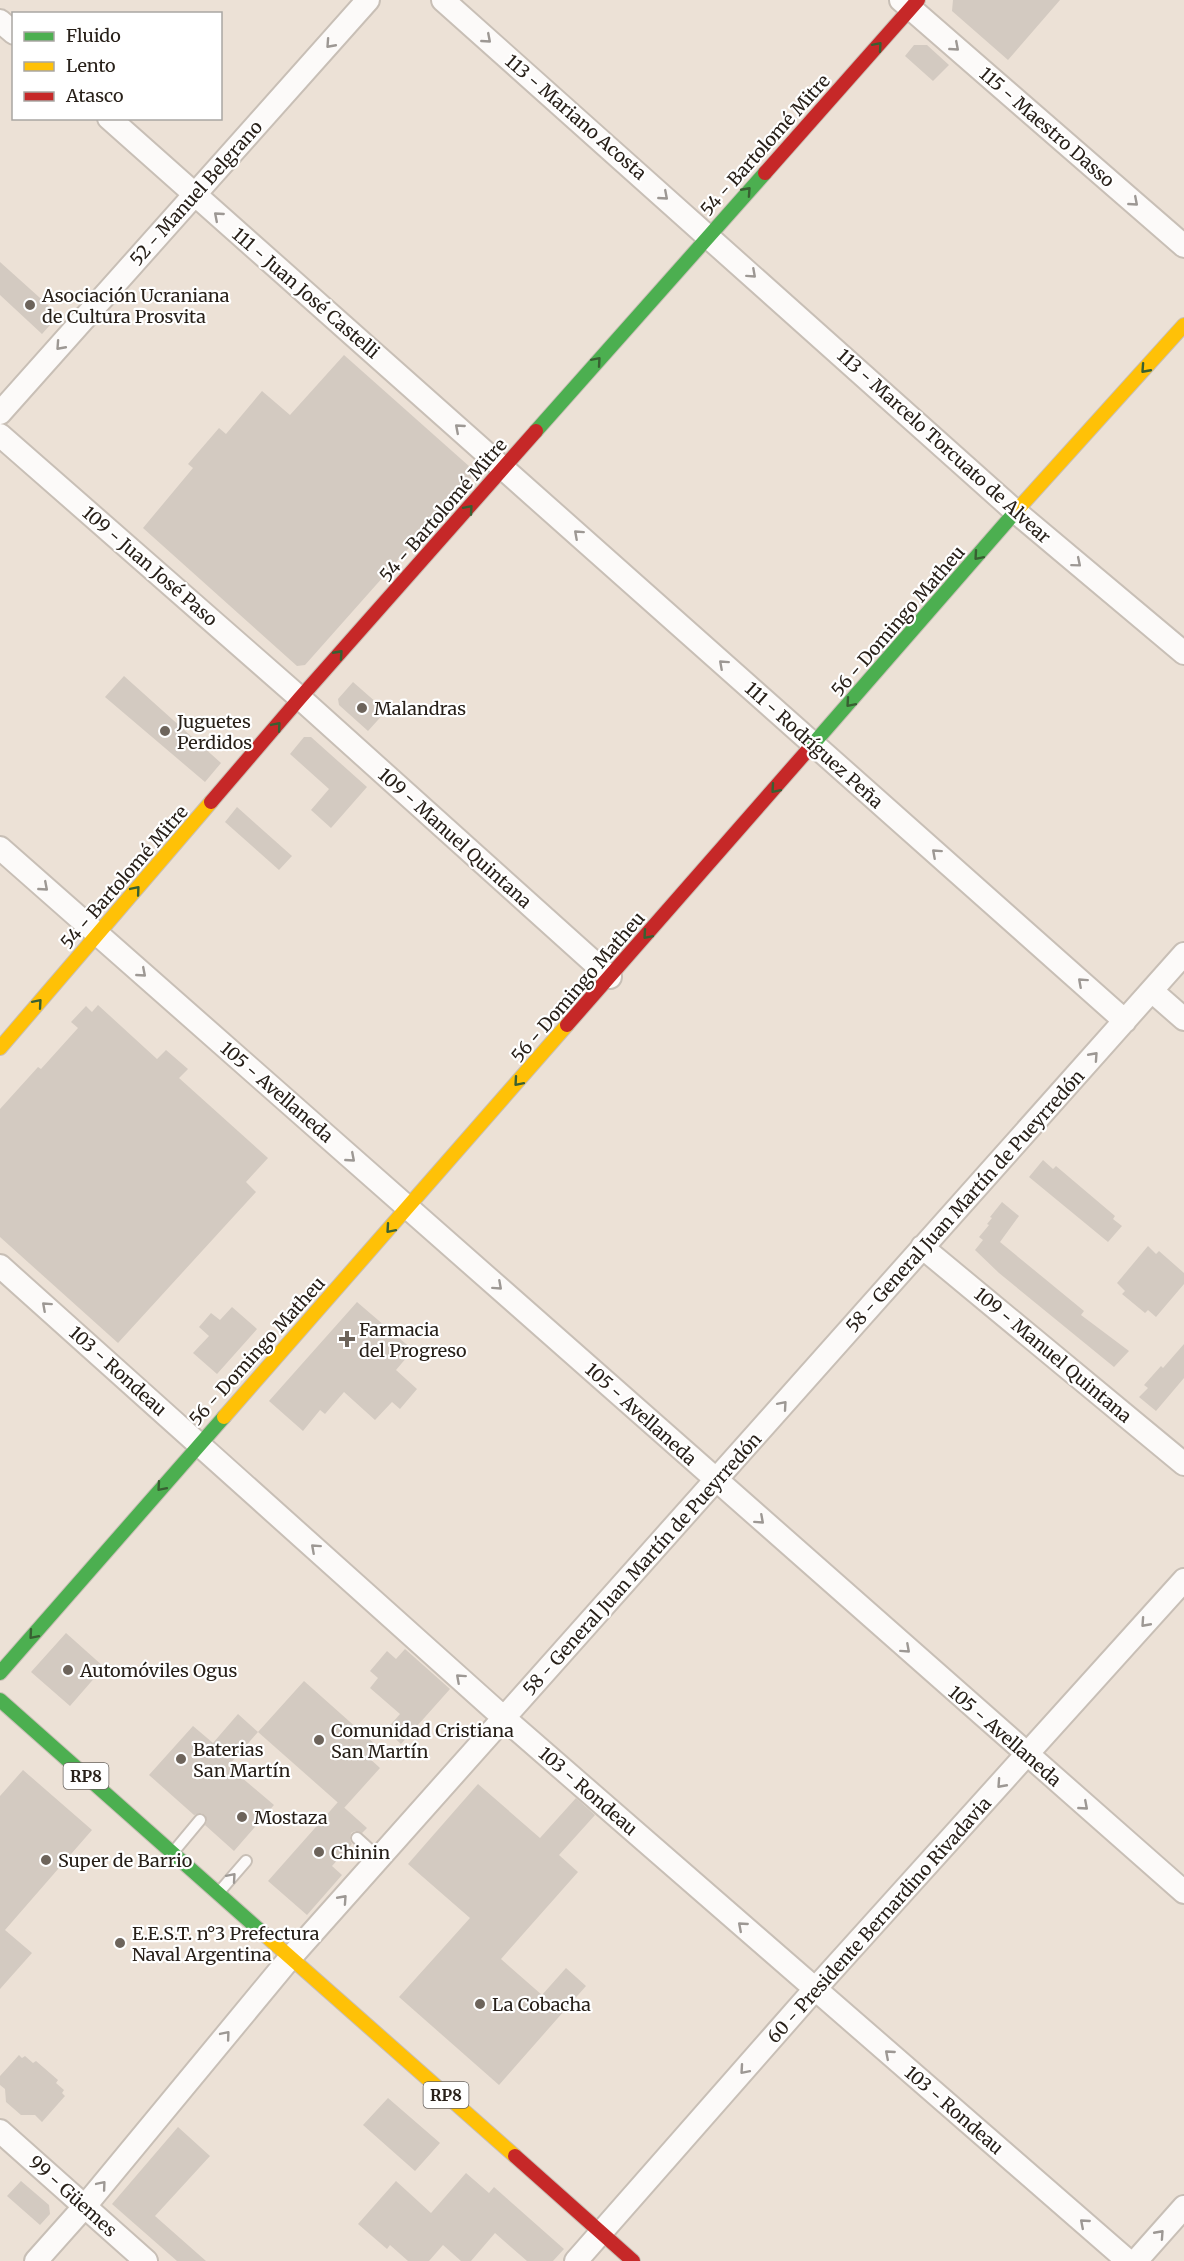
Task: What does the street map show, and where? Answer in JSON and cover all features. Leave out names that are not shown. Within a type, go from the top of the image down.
[{"type":"street","name":"52 - Manuel Belgrano","points":[[0,413],[368,0]]},
{"type":"street","name":"113 - Mariano Acosta","points":[[443,0],[708,235]]},
{"type":"street","name":"54 - Bartolomé Mitre","points":[[0,1047],[300,698],[473,504],[910,3]]},
{"type":"street","name":"115 - Maestro Dasso","points":[[910,3],[1184,246]]},
{"type":"street","points":[[0,21],[12,31]]},
{"type":"street","name":"111 - Juan José Castelli","points":[[111,120],[503,467]]},
{"type":"street","name":"113 - Marcelo Torcuato de Alvear","points":[[708,235],[1016,512],[1184,652]]},
{"type":"street","name":"56 - Domingo Matheu","points":[[0,1673],[1016,512],[1184,325]]},
{"type":"street","name":"109 - Juan José Paso","points":[[0,435],[300,698]]},
{"type":"street","name":"111 - Rodríguez Peña","points":[[503,467],[1125,1021]]},
{"type":"street","name":"109 - Manuel Quintana","points":[[300,698],[610,977]]},
{"type":"street","name":"105 - Avellaneda","points":[[0,848],[409,1207],[1027,1756],[1184,1892]]},
{"type":"street","name":"58 - General Juan Martín de Pueyrredón","points":[[36,2261],[85,2206],[291,1958],[1184,954]]},
{"type":"street","points":[[1152,992],[1184,1018]]},
{"type":"street","name":"109 - Manuel Quintana","points":[[922,1247],[1184,1464]]},
{"type":"street","name":"103 - Rondeau","points":[[0,1266],[504,1718],[1128,2261]]},
{"type":"street","name":"60 - Presidente Bernardino Rivadavia","points":[[576,2261],[815,1989],[1184,1580]]},
{"type":"street","name":"RP8","points":[[0,1700],[633,2261]]},
{"type":"street","name":"99 - Güemes","points":[[0,2131],[146,2261]]},
{"type":"street","points":[[1136,2261],[1184,2207]]},
{"type":"lane","points":[[173,1853],[200,1820]]},
{"type":"lane","points":[[357,1839],[379,1858]]},
{"type":"lane","points":[[218,1893],[246,1861]]},
{"type":"building","points":[[953,0],[1060,0],[1008,60],[952,11]]},
{"type":"building","points":[[914,45],[927,45],[949,65],[933,81],[905,56]]},
{"type":"building","name":"Asociación Ucraniana de Cultura Prosvita","points":[[0,262],[59,315],[42,334],[0,295]]},
{"type":"building","points":[[344,355],[470,467],[471,478],[305,665],[297,666],[143,528],[193,468],[188,464],[219,428],[226,434],[262,391],[290,415]]},
{"type":"building","name":"Juguetes Perdidos","points":[[124,676],[221,763],[205,782],[105,697]]},
{"type":"building","name":"Malandras","points":[[353,682],[386,711],[368,731],[339,705],[338,699]]},
{"type":"building","points":[[304,737],[311,737],[367,787],[331,828],[311,810],[329,789],[290,754]]},
{"type":"building","points":[[237,807],[292,856],[279,870],[225,822]]},
{"type":"building","points":[[98,1005],[157,1059],[166,1050],[188,1069],[179,1078],[268,1158],[246,1182],[256,1192],[118,1343],[0,1237],[0,1109],[78,1028],[71,1022],[86,1006],[92,1012]]},
{"type":"building","points":[[1043,1160],[1053,1169],[1056,1166],[1115,1216],[1113,1219],[1122,1226],[1108,1242],[1029,1177]]},
{"type":"building","points":[[1002,1202],[1019,1216],[1000,1242],[1084,1311],[1081,1315],[1129,1351],[1114,1367],[999,1273],[975,1250],[983,1240],[979,1237],[989,1225],[987,1224],[992,1218],[990,1217]]},
{"type":"building","points":[[1148,1246],[1156,1254],[1159,1251],[1184,1273],[1184,1284],[1156,1317],[1148,1310],[1145,1313],[1122,1294],[1125,1291],[1117,1283]]},
{"type":"building","points":[[357,1302],[413,1350],[396,1370],[417,1389],[400,1409],[392,1402],[375,1420],[344,1392],[325,1414],[320,1410],[303,1431],[269,1401]]},
{"type":"building","points":[[232,1307],[257,1329],[217,1374],[193,1353],[209,1336],[199,1327],[211,1313],[220,1320]]},
{"type":"building","points":[[1184,1344],[1184,1378],[1156,1411],[1139,1397],[1148,1388],[1144,1385]]},
{"type":"building","name":"Automóviles Ogus","points":[[66,1633],[104,1667],[70,1706],[31,1672]]},
{"type":"building","points":[[405,1649],[450,1689],[401,1744],[386,1730],[400,1714],[370,1688],[378,1678],[370,1671],[387,1651],[396,1659]]},
{"type":"building","name":"Comunidad Cristiana San Martín","points":[[304,1681],[377,1746],[368,1757],[380,1768],[344,1808],[258,1732]]},
{"type":"building","points":[[238,1714],[258,1732],[228,1766],[274,1805],[234,1851],[205,1825],[207,1821],[205,1815],[201,1813],[194,1815],[149,1775],[193,1726],[213,1743]]},
{"type":"building","points":[[23,1770],[92,1830],[5,1930],[32,1953],[0,1989],[0,1796]]},
{"type":"building","points":[[478,1784],[540,1838],[576,1798],[595,1815],[559,1855],[578,1872],[501,1959],[542,1995],[566,1968],[586,1986],[499,2085],[399,1997],[470,1918],[408,1864]]},
{"type":"building","name":"Chinin","points":[[338,1802],[367,1828],[362,1833],[355,1831],[351,1833],[352,1844],[332,1866],[342,1875],[307,1915],[268,1881]]},
{"type":"building","points":[[19,2055],[22,2058],[25,2056],[33,2063],[36,2061],[58,2080],[56,2083],[64,2090],[62,2093],[65,2096],[42,2122],[35,2115],[21,2115],[6,2102],[5,2089],[0,2085],[0,2076]]},
{"type":"building","points":[[388,2098],[440,2143],[415,2171],[363,2125]]},
{"type":"building","points":[[178,2127],[210,2156],[155,2216],[206,2261],[177,2261],[112,2204]]},
{"type":"building","points":[[466,2173],[489,2193],[494,2187],[564,2249],[553,2261],[527,2261],[495,2233],[471,2261],[461,2261],[443,2245],[429,2261],[408,2261],[390,2245],[387,2249],[358,2224],[396,2181],[431,2213]]},
{"type":"building","points":[[21,2181],[49,2205],[50,2214],[40,2225],[7,2196]]},
{"type":"traffic: fast","points":[[536,431],[765,173]]},
{"type":"traffic: fast","points":[[807,751],[1017,510]]},
{"type":"traffic: fast","points":[[0,1673],[224,1417]]},
{"type":"traffic: fast","points":[[0,1700],[265,1935]]},
{"type":"traffic: slow","points":[[1017,510],[1184,325]]},
{"type":"traffic: slow","points":[[0,1048],[211,802]]},
{"type":"traffic: slow","points":[[224,1417],[567,1025]]},
{"type":"traffic: slow","points":[[265,1935],[515,2156]]},
{"type":"traffic: jam","points":[[765,173],[918,0]]},
{"type":"traffic: jam","points":[[211,802],[536,431]]},
{"type":"traffic: jam","points":[[567,1025],[807,751]]},
{"type":"traffic: jam","points":[[515,2156],[633,2261]]},
{"type":"place","name":"Asociación Ucraniana de Cultura Prosvita","points":[[30,305]]},
{"type":"place","name":"Malandras","points":[[362,708]]},
{"type":"place","name":"Juguetes Perdidos","points":[[165,731]]},
{"type":"place","name":"Farmacia del Progreso","points":[[347,1339]]},
{"type":"place","name":"Automóviles Ogus","points":[[68,1670]]},
{"type":"place","name":"Comunidad Cristiana San Martín","points":[[319,1740]]},
{"type":"place","name":"Baterias San Martín","points":[[181,1759]]},
{"type":"place","name":"Mostaza","points":[[242,1817]]},
{"type":"place","name":"Chinin","points":[[319,1852]]},
{"type":"place","name":"Super de Barrio","points":[[46,1860]]},
{"type":"place","name":"E.E.S.T. n°3 Prefectura Naval Argentina","points":[[120,1943]]},
{"type":"place","name":"La Cobacha","points":[[480,2004]]}]
